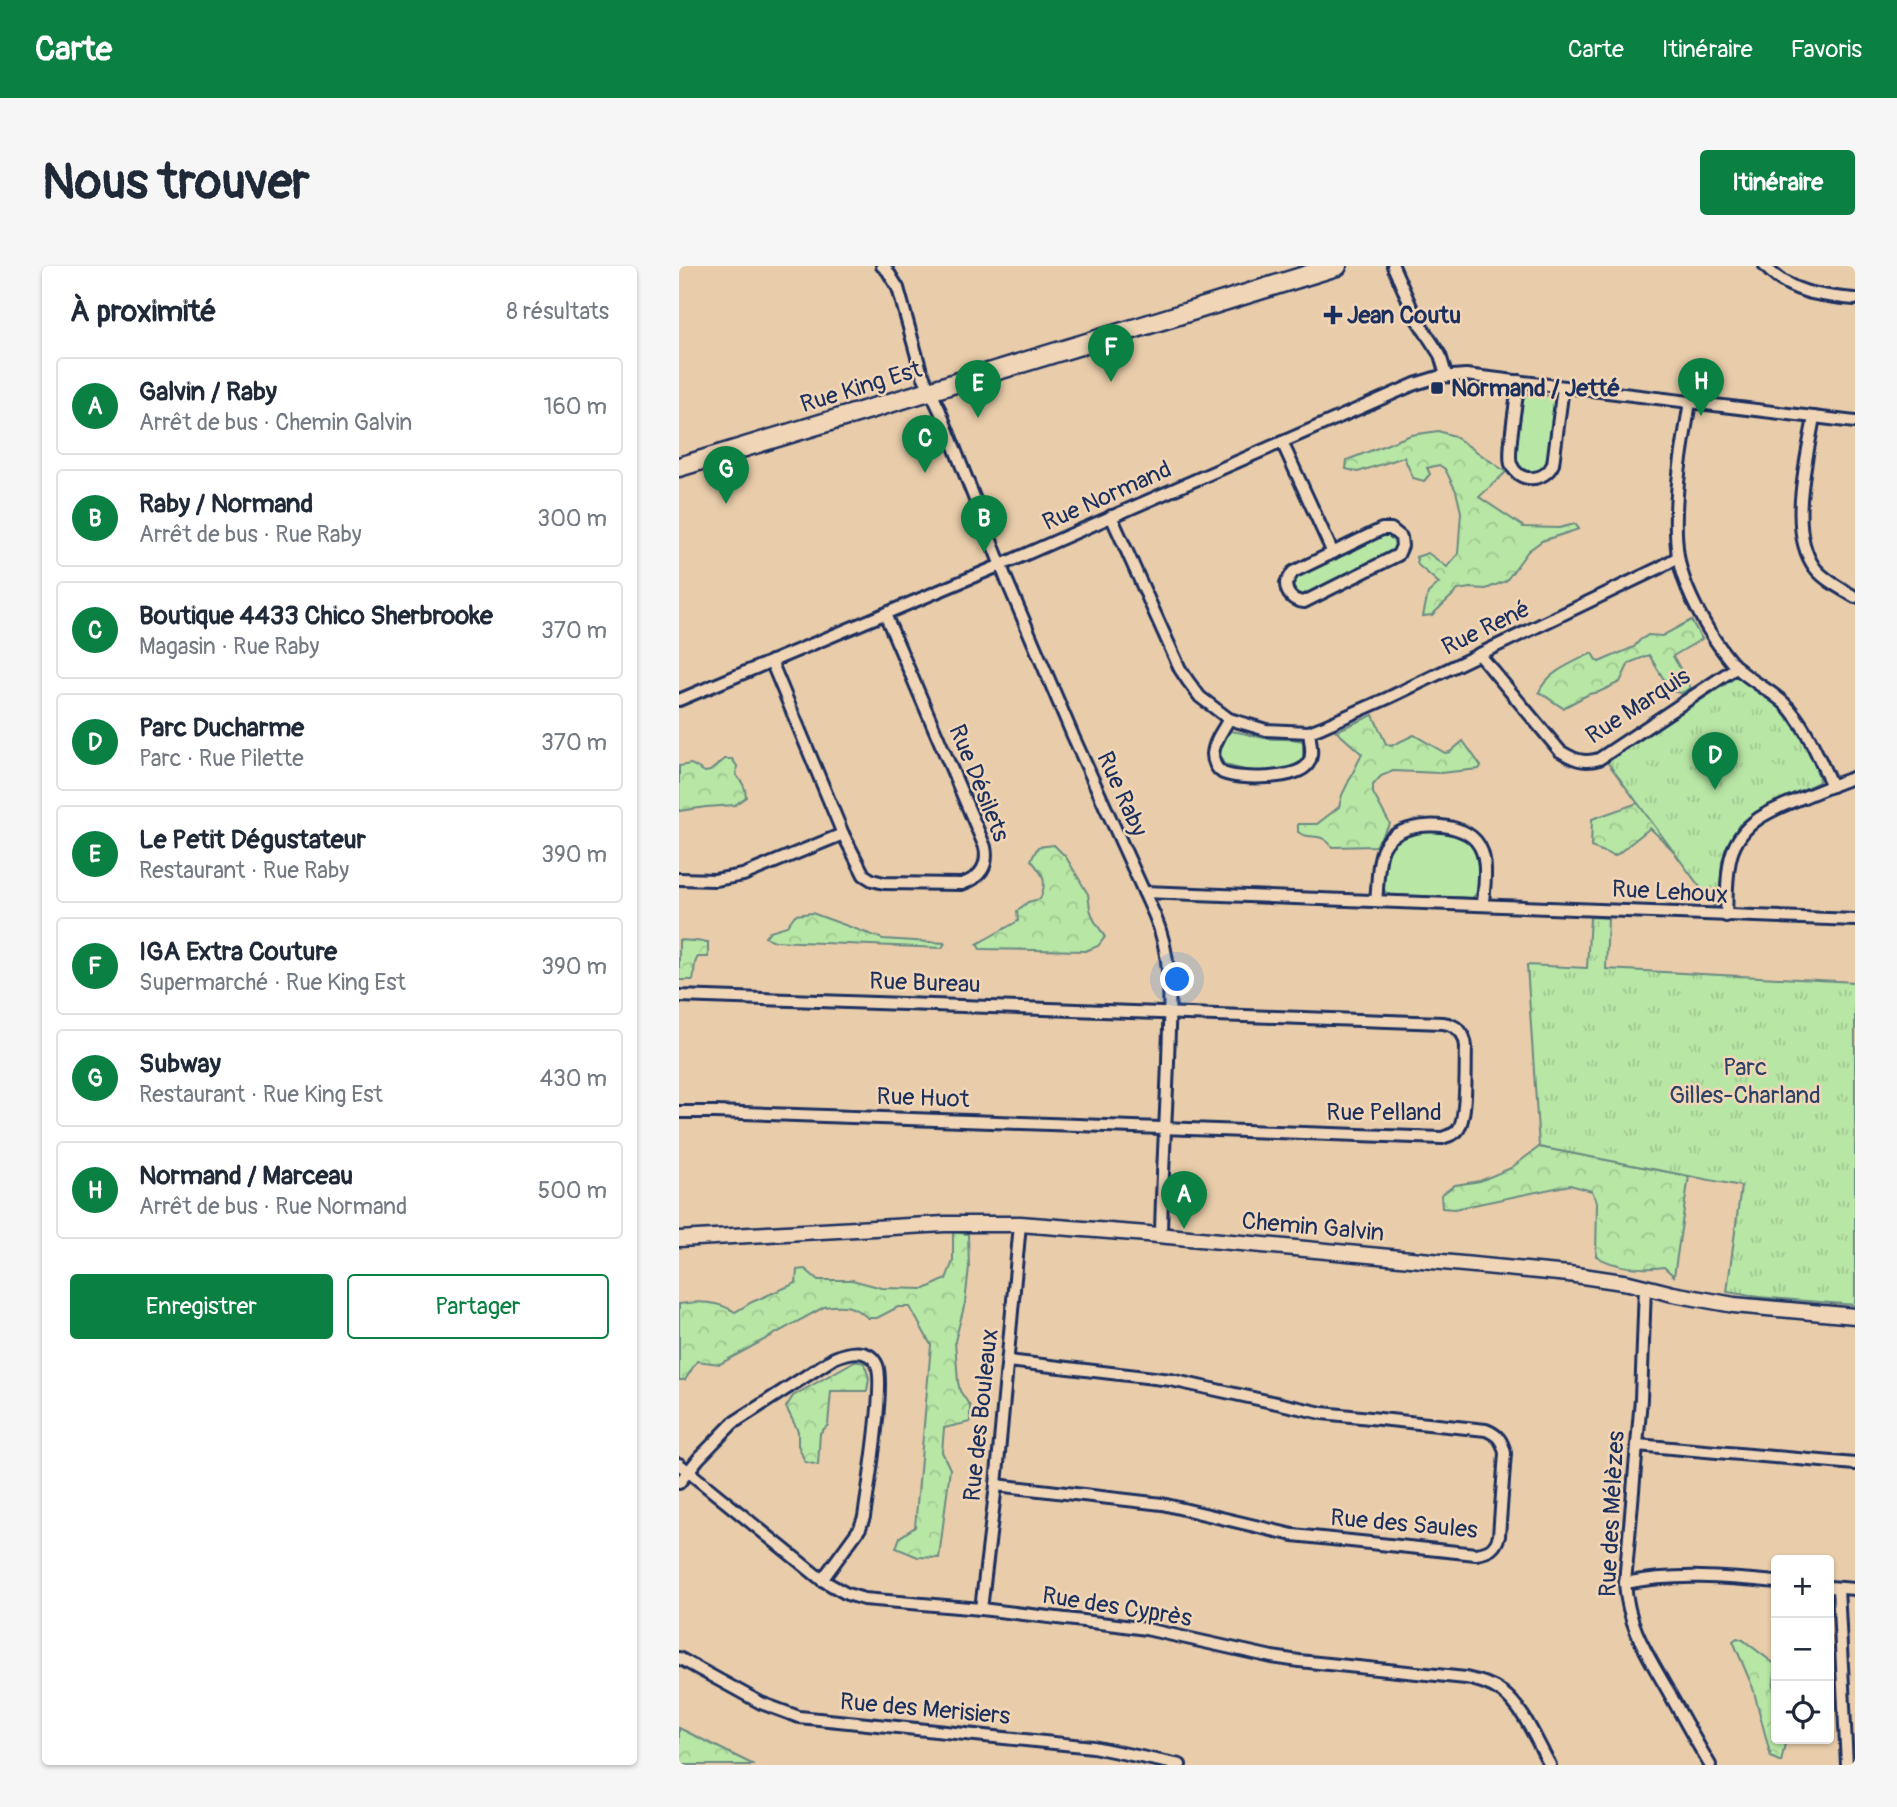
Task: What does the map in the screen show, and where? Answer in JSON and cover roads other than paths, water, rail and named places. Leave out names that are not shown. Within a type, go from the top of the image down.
[{"type":"main road","name":"Rue King Est","points":[[679,467],[1337,266]]},
{"type":"street","name":"Rue Raby","points":[[882,266],[898,288],[921,371],[940,411],[1073,736],[1161,928],[1168,958],[1169,1013],[1161,1235]]},
{"type":"street","points":[[1393,266],[1418,323],[1440,355],[1446,375]]},
{"type":"street","points":[[1765,266],[1790,286],[1803,292],[1855,299]]},
{"type":"street","name":"Rue Normand","points":[[679,700],[1001,565],[1415,384],[1446,375],[1519,381],[1855,422]]},
{"type":"street","points":[[1519,381],[1510,457],[1516,471],[1529,479],[1546,475],[1553,464],[1563,387]]},
{"type":"street","points":[[1690,402],[1680,469],[1677,514],[1678,557],[1683,577],[1699,614],[1737,667],[1783,702],[1801,722],[1832,786]]},
{"type":"street","points":[[1814,417],[1803,489],[1802,532],[1807,553],[1816,569],[1855,597]]},
{"type":"street","points":[[1282,442],[1333,553]]},
{"type":"street","name":"Rue René","points":[[1111,516],[1180,669],[1200,697],[1229,719],[1266,730],[1289,732],[1309,732],[1388,698],[1678,557]]},
{"type":"street","points":[[1386,528],[1398,534],[1402,542],[1398,555],[1304,602],[1294,600],[1286,587],[1290,575],[1333,553],[1386,528]]},
{"type":"street","name":"Rue Désilets","points":[[771,661],[843,834],[864,875],[884,883],[962,884],[976,878],[987,856],[885,614]]},
{"type":"street","name":"Rue Marquis","points":[[1479,654],[1560,751],[1573,759],[1589,763],[1737,667]]},
{"type":"street","points":[[1229,719],[1215,743],[1214,761],[1223,773],[1240,776],[1285,775],[1304,768],[1311,755],[1309,732]]},
{"type":"street","points":[[1726,916],[1731,857],[1740,835],[1761,816],[1855,777]]},
{"type":"street","points":[[1377,901],[1384,846],[1391,837],[1401,831],[1413,827],[1435,826],[1458,829],[1477,842],[1485,864],[1483,904]]},
{"type":"street","points":[[679,878],[715,880],[743,875],[843,834]]},
{"type":"street","name":"Rue Lehoux","points":[[1144,892],[1855,920]]},
{"type":"street","name":"Rue Bureau","points":[[679,996],[1169,1013]]},
{"type":"street","name":"Rue Pelland","points":[[1165,1128],[1441,1138],[1457,1131],[1464,1117],[1465,1039],[1457,1028],[1450,1024],[1169,1013]]},
{"type":"street","name":"Rue Huot","points":[[679,1112],[1165,1128]]},
{"type":"street","name":"Chemin Galvin","points":[[679,1239],[932,1224],[1020,1224],[1544,1271],[1603,1279],[1734,1306],[1855,1316]]},
{"type":"street","name":"Rue des Bouleaux","points":[[981,1609],[996,1485],[1020,1224]]},
{"type":"street","name":"Rue des Mélèzes","points":[[1645,1287],[1641,1399],[1625,1583],[1629,1614],[1640,1642],[1710,1765]]},
{"type":"street","points":[[679,1483],[722,1434],[746,1414],[845,1353],[870,1356],[876,1362],[879,1382],[864,1517],[860,1528],[822,1580]]},
{"type":"street","name":"Rue des Saules","points":[[996,1485],[1162,1504],[1293,1535],[1475,1554],[1486,1552],[1496,1545],[1499,1536],[1506,1453],[1503,1441],[1486,1430],[1305,1410],[1171,1380],[1008,1361]]},
{"type":"street","points":[[1637,1444],[1855,1464]]},
{"type":"street","name":"Rue des Cyprès","points":[[679,1464],[822,1580],[847,1594],[864,1599],[981,1609],[1146,1629],[1286,1659],[1467,1678],[1486,1683],[1512,1700],[1550,1765]]},
{"type":"street","points":[[1625,1583],[1695,1576],[1771,1582]]},
{"type":"street","points":[[1847,1765],[1834,1587],[1855,1589]]},
{"type":"street","name":"Rue des Merisiers","points":[[679,1658],[761,1703],[799,1717],[1093,1746],[1180,1765]]},
{"type":"place","name":"Jean Coutu","points":[[1333,315]]},
{"type":"place","name":"IGA Extra Couture","points":[[1111,382]]},
{"type":"place","name":"Normand / Jetté","points":[[1437,388]]},
{"type":"place","name":"Normand / Marceau","points":[[1701,416]]},
{"type":"place","name":"Le Petit Dégustateur","points":[[978,418]]},
{"type":"place","name":"Boutique 4433 Chico Sherbrooke","points":[[925,473]]},
{"type":"place","name":"Subway","points":[[726,504]]},
{"type":"place","name":"Raby / Normand","points":[[984,553]]},
{"type":"place","name":"Parc Ducharme","points":[[1715,790]]},
{"type":"place","name":"Galvin / Raby","points":[[1184,1229]]},
{"type":"park label","name":"Parc Gilles-Charland","points":[[1745,1081]]}]
